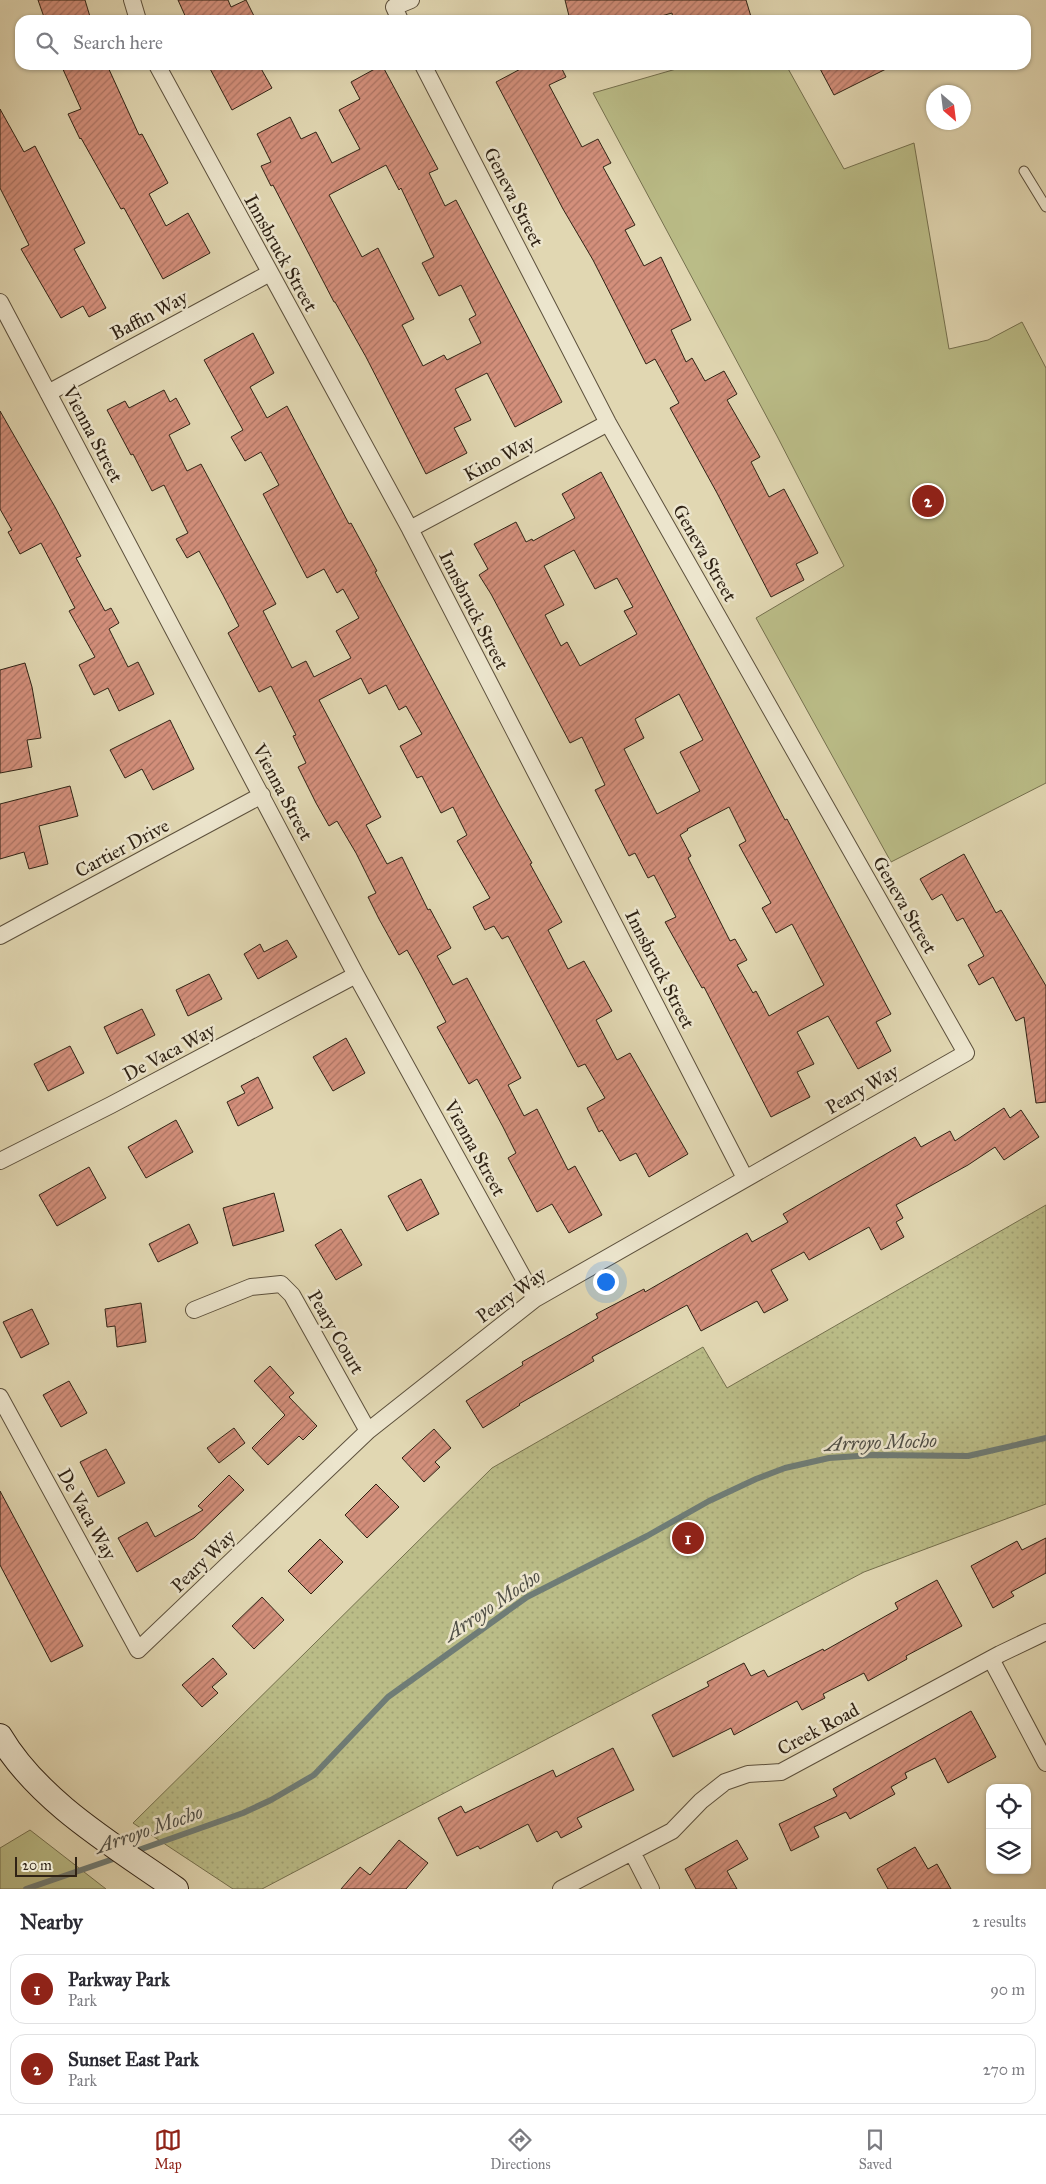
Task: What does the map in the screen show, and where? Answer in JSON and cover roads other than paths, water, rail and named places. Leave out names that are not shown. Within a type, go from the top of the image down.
[{"type":"street","points":[[132,0],[136,15]]},
{"type":"street","points":[[397,14],[411,0]]},
{"type":"street","name":"Innsbruck Street","points":[[160,70],[410,529],[745,1178]]},
{"type":"street","name":"Geneva Street","points":[[427,70],[608,423],[966,1053]]},
{"type":"street","name":"Baffin Way","points":[[48,392],[270,273]]},
{"type":"street","name":"Vienna Street","points":[[0,302],[356,975],[535,1299]]},
{"type":"street","name":"Kino Way","points":[[410,529],[608,423]]},
{"type":"street","name":"Cartier Drive","points":[[0,936],[262,795]]},
{"type":"street","name":"De Vaca Way","points":[[0,1161],[111,1105],[356,975]]},
{"type":"street","name":"Peary Way","points":[[138,1650],[368,1431],[535,1299],[966,1053]]},
{"type":"street","name":"Peary Court","points":[[194,1310],[252,1287],[281,1284],[292,1295],[368,1431]]},
{"type":"street","name":"De Vaca Way","points":[[0,1397],[138,1650]]},
{"type":"street","name":"Creek Road","points":[[561,1889],[672,1831],[701,1801],[725,1782],[748,1774],[781,1772],[991,1659],[1046,1632]]},
{"type":"street","points":[[991,1659],[1046,1763]]},
{"type":"street","points":[[2,1746],[30,1777],[83,1823],[176,1889]]},
{"type":"street","points":[[632,1852],[651,1889]]},
{"type":"lane","points":[[1024,172],[1046,207]]},
{"type":"waterway","name":"Arroyo Mocho","points":[[133,1852],[243,1813],[271,1800],[314,1775],[388,1697],[527,1597],[647,1536],[709,1501],[756,1479],[785,1468],[829,1458],[873,1455],[968,1456],[1046,1438]]},
{"type":"waterway","name":"Arroyo Mocho","points":[[26,1889],[119,1857]]},
{"type":"place","name":"Sunset East Park","points":[[928,501]]},
{"type":"place","name":"Parkway Park","points":[[688,1538]]}]
